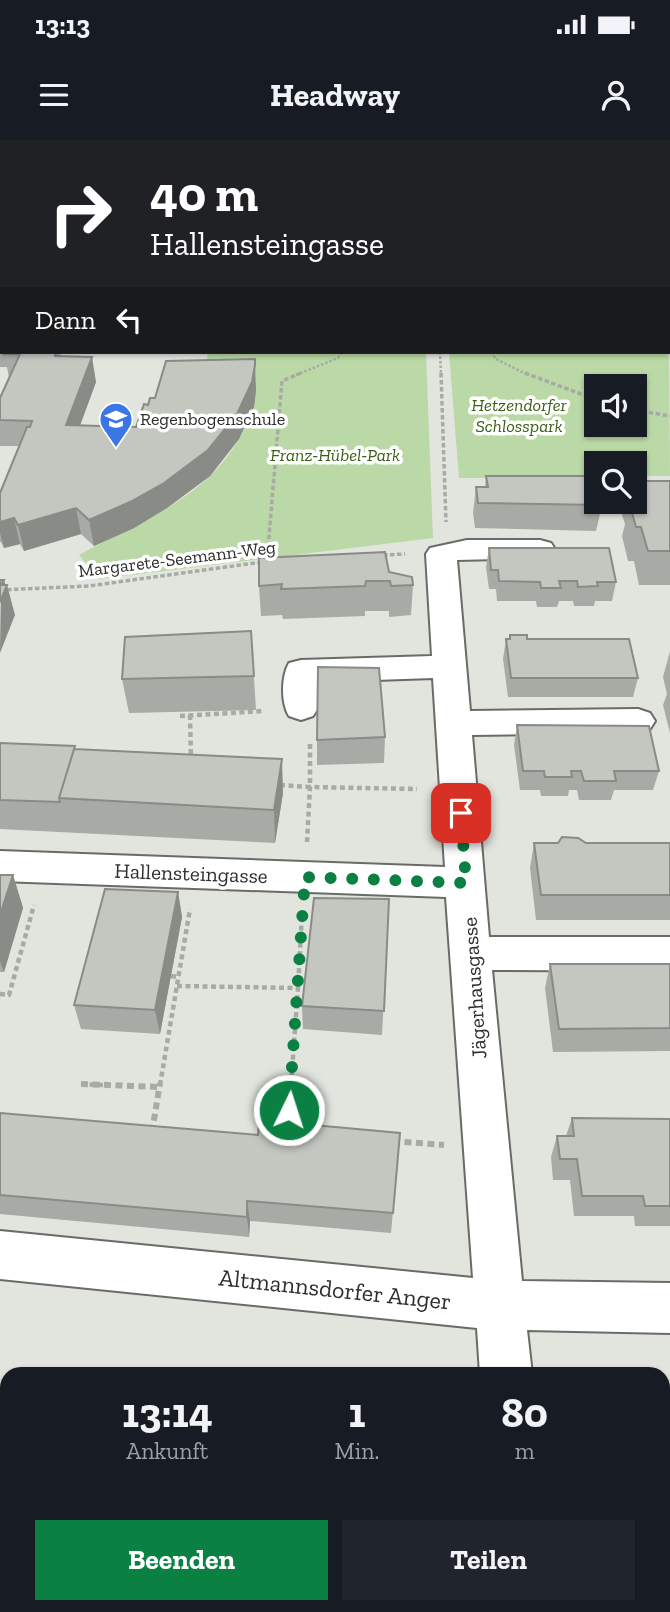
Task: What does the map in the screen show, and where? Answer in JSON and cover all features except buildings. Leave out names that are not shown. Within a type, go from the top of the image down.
[{"type":"street","points":[[441,554],[467,549],[564,549]]},
{"type":"street","name":"Jägerhausgasse","points":[[441,554],[470,953],[505,1367]]},
{"type":"street","points":[[301,708],[301,671],[450,666]]},
{"type":"street","points":[[454,723],[638,721]]},
{"type":"street","name":"Hallensteingasse","points":[[0,866],[466,883]]},
{"type":"street","points":[[470,953],[670,954]]},
{"type":"street","name":"Altmannsdorfer Anger","points":[[0,1255],[498,1305],[670,1308]]},
{"type":"path","points":[[267,561],[282,381],[338,358],[341,354]]},
{"type":"path","points":[[382,555],[441,554],[446,541],[440,354]]},
{"type":"path","points":[[492,354],[496,359],[540,381],[584,396]]},
{"type":"path","points":[[647,412],[670,416]]},
{"type":"path","name":"Margarete-Seemann-Weg","points":[[0,590],[89,586],[274,561]]},
{"type":"path","points":[[284,1134],[287,1134],[298,988],[310,787],[310,709],[301,708]]},
{"type":"path","points":[[180,716],[264,711]]},
{"type":"path","points":[[190,715],[191,767]]},
{"type":"path","points":[[270,785],[459,789]]},
{"type":"path","points":[[0,994],[9,995],[45,867]]},
{"type":"path","points":[[151,1136],[196,873]]},
{"type":"path","points":[[298,975],[309,975]]},
{"type":"path","points":[[171,976],[178,977]]},
{"type":"path","points":[[177,986],[298,988]]},
{"type":"path","points":[[80,1084],[160,1087]]},
{"type":"path","points":[[139,1135],[164,1137]]},
{"type":"path","points":[[381,1140],[486,1148]]},
{"type":"green space","name":"Franz-Hübel-Park","points":[[208,354],[426,354],[433,538],[99,579],[79,555],[182,499],[204,482],[240,437],[254,407],[203,385]]},
{"type":"green space","name":"Hetzendorfer Schlosspark","points":[[449,354],[669,354],[670,476],[647,476],[647,451],[584,451],[584,477],[459,478]]},
{"type":"place","name":"Regenbogenschule","points":[[116,449]]},
{"type":"route","points":[[289,1110],[305,877],[466,883],[461,813]]}]
